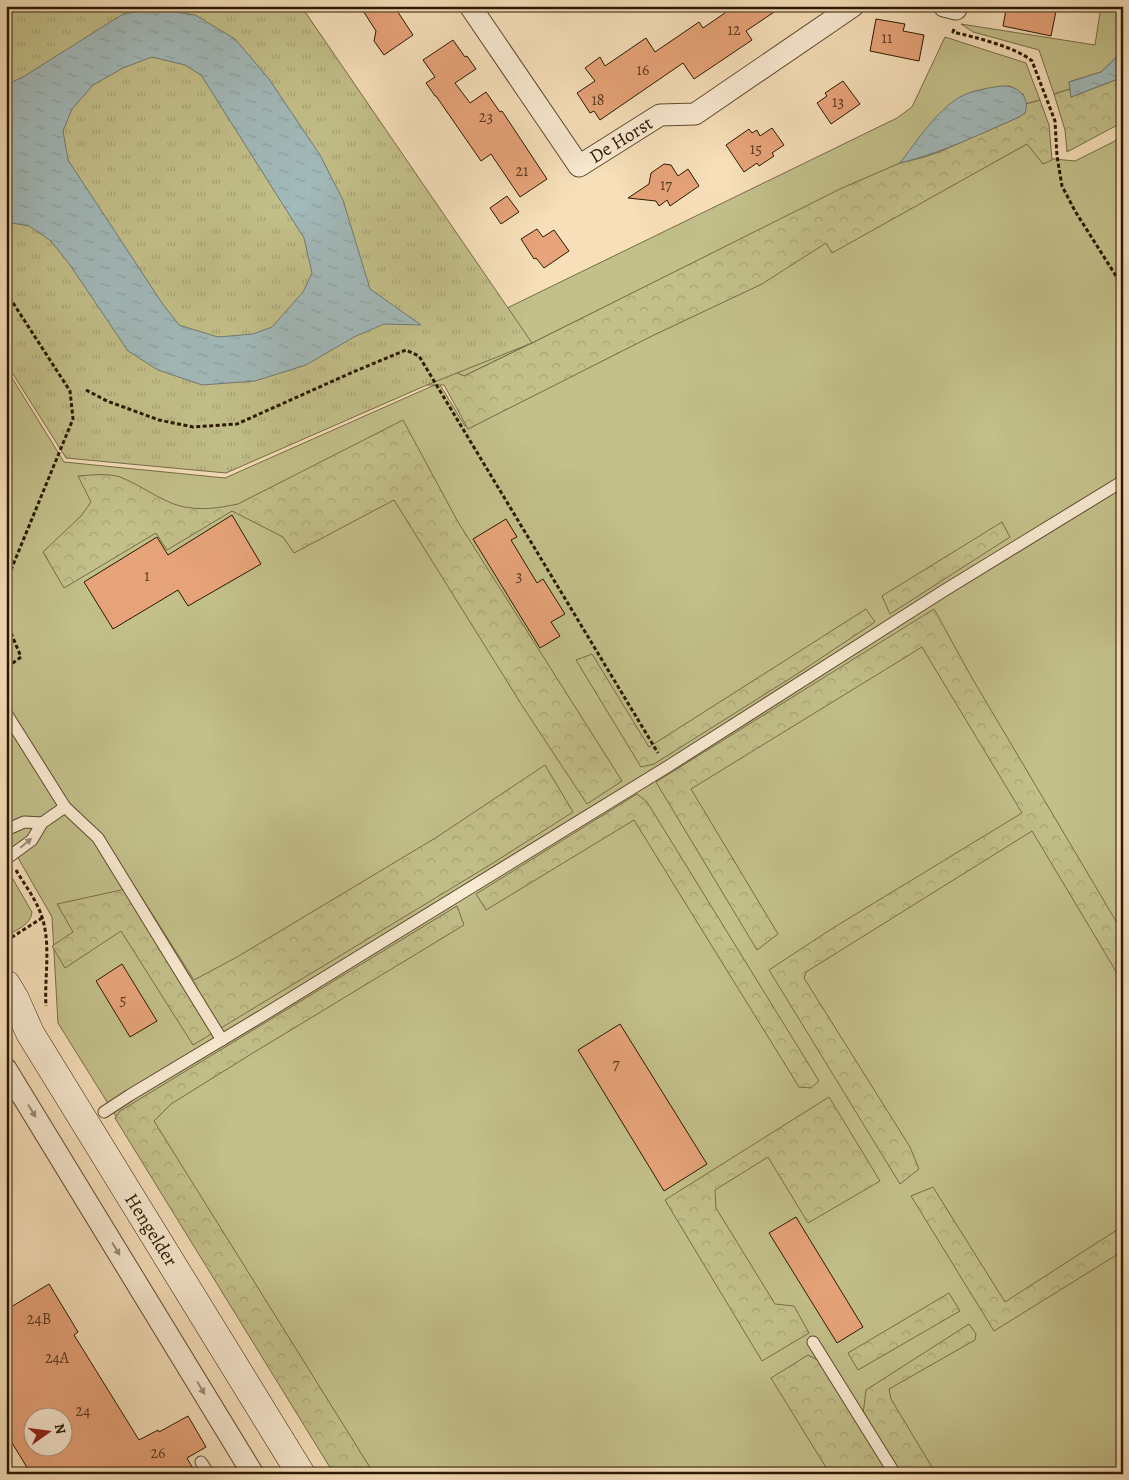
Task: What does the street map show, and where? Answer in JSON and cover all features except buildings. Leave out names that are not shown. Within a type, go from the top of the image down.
[{"type":"main road","name":"Hengelder","points":[[6,984],[15,999],[30,1034],[301,1474]]},
{"type":"main road","name":"Hengelder","points":[[6,1025],[21,1041],[287,1474]]},
{"type":"street","name":"De Horst","points":[[470,6],[579,166],[660,116],[695,114],[853,6]]},
{"type":"street","name":"Hengelder","points":[[6,1069],[253,1474]]},
{"type":"lane","points":[[104,1112],[667,767],[954,585],[1123,481]]},
{"type":"lane","points":[[6,713],[65,807],[98,838],[222,1040]]},
{"type":"lane","points":[[7,858],[32,840],[42,823],[65,807]]},
{"type":"lane","points":[[6,830],[24,822],[42,823]]},
{"type":"lane","points":[[813,1342],[895,1474]]},
{"type":"lane","points":[[202,1462],[209,1474]]},
{"type":"path","points":[[6,16],[20,6]]},
{"type":"path","points":[[952,7],[953,32],[1025,55],[1032,61],[1055,121],[1057,156],[1062,186],[1075,212],[1123,288]]},
{"type":"path","points":[[6,292],[70,391],[73,419],[6,582]]},
{"type":"path","points":[[86,390],[107,401],[159,420],[194,427],[237,424],[406,350],[419,356],[667,767]]},
{"type":"path","points":[[6,621],[21,657],[6,668]]},
{"type":"path","points":[[7,858],[38,907],[42,918],[46,947],[45,991],[47,1010]]},
{"type":"path","points":[[6,941],[42,918]]},
{"type":"green space","points":[[6,6],[301,6],[532,343],[427,385],[226,473],[66,458],[6,363]]},
{"type":"green space","points":[[34,6],[301,6],[503,310],[897,118],[912,107],[945,37],[1026,63],[1040,100],[1026,104],[1023,94],[1010,86],[994,87],[968,94],[948,106],[939,115],[901,162],[885,171],[852,184],[1025,130],[1044,158],[1075,161],[1123,137],[1123,1474],[338,1474],[58,1023],[52,917],[6,837],[6,368],[64,462],[225,478],[439,383],[465,426],[796,212],[464,376],[406,351]]},
{"type":"green space","points":[[1101,6],[1123,6],[1123,47],[1120,54],[1101,72],[1069,82],[1070,89],[1054,94],[1039,50],[973,32],[961,24],[1095,45]]},
{"type":"green space","points":[[1123,77],[1123,122],[1067,152],[1065,130],[1054,94],[1070,89],[1071,97]]},
{"type":"green space","points":[[1040,100],[1049,125],[1052,160],[1043,164],[1027,144],[832,253],[826,243],[762,284],[652,336],[468,429],[444,385],[427,385],[406,350],[464,376],[840,189],[900,163],[939,152],[1019,117],[1025,113],[1026,104]]},
{"type":"green space","points":[[403,420],[458,522],[622,781],[587,804],[523,707],[394,500],[294,553],[283,537],[232,511],[167,550],[156,533],[64,588],[43,552],[81,516],[91,502],[78,476],[105,475],[120,477],[165,500],[187,508],[224,507],[238,504]]},
{"type":"green space","points":[[1002,522],[1010,537],[890,614],[882,596]]},
{"type":"green space","points":[[866,609],[875,622],[797,674],[654,764],[641,767],[576,660],[592,654],[649,747]]},
{"type":"green space","points":[[934,609],[972,678],[1123,933],[1123,983],[1032,831],[806,972],[804,978],[910,1147],[919,1169],[900,1184],[769,970],[833,928],[1022,813],[922,647],[691,789],[778,934],[757,950],[656,782]]},
{"type":"green space","points":[[545,765],[573,812],[493,863],[193,1045],[121,931],[65,968],[52,946],[73,932],[57,904],[135,887],[194,980],[237,957],[437,837]]},
{"type":"green space","points":[[637,794],[647,802],[819,1081],[811,1088],[799,1087],[634,820],[486,910],[476,894]]},
{"type":"green space","points":[[7,869],[32,912],[26,924],[6,936]]},
{"type":"green space","points":[[457,906],[464,925],[171,1104],[154,1121],[374,1474],[334,1474],[115,1118],[120,1111]]},
{"type":"green space","points":[[829,1097],[880,1181],[808,1223],[768,1157],[715,1190],[716,1208],[775,1304],[794,1306],[809,1333],[762,1361],[665,1200]]},
{"type":"green space","points":[[933,1187],[1005,1302],[1123,1226],[1123,1251],[994,1331],[911,1196]]},
{"type":"green space","points":[[949,1293],[960,1311],[858,1370],[848,1353]]},
{"type":"green space","points":[[969,1324],[976,1334],[975,1340],[889,1389],[891,1399],[936,1474],[901,1474],[863,1414],[866,1390]]},
{"type":"green space","points":[[808,1355],[821,1362],[890,1474],[830,1474],[771,1378]]},
{"type":"water","points":[[155,9],[195,15],[235,39],[269,79],[320,155],[343,200],[370,289],[421,325],[384,324],[354,337],[306,365],[255,381],[202,385],[158,370],[128,351],[70,265],[51,241],[29,226],[12,223],[6,225],[6,85],[23,77],[123,14]],"holes":[[[152,57],[185,65],[201,75],[304,238],[312,273],[303,292],[272,327],[253,334],[218,337],[179,325],[162,303],[68,160],[63,131],[72,109],[93,85],[123,68]]]},
{"type":"water","points":[[1123,47],[1123,77],[1071,97],[1069,82],[1101,72],[1120,54]]},
{"type":"water","points":[[1008,86],[1021,93],[1026,102],[1025,113],[961,143],[900,163],[928,127],[952,102],[970,93]]}]
